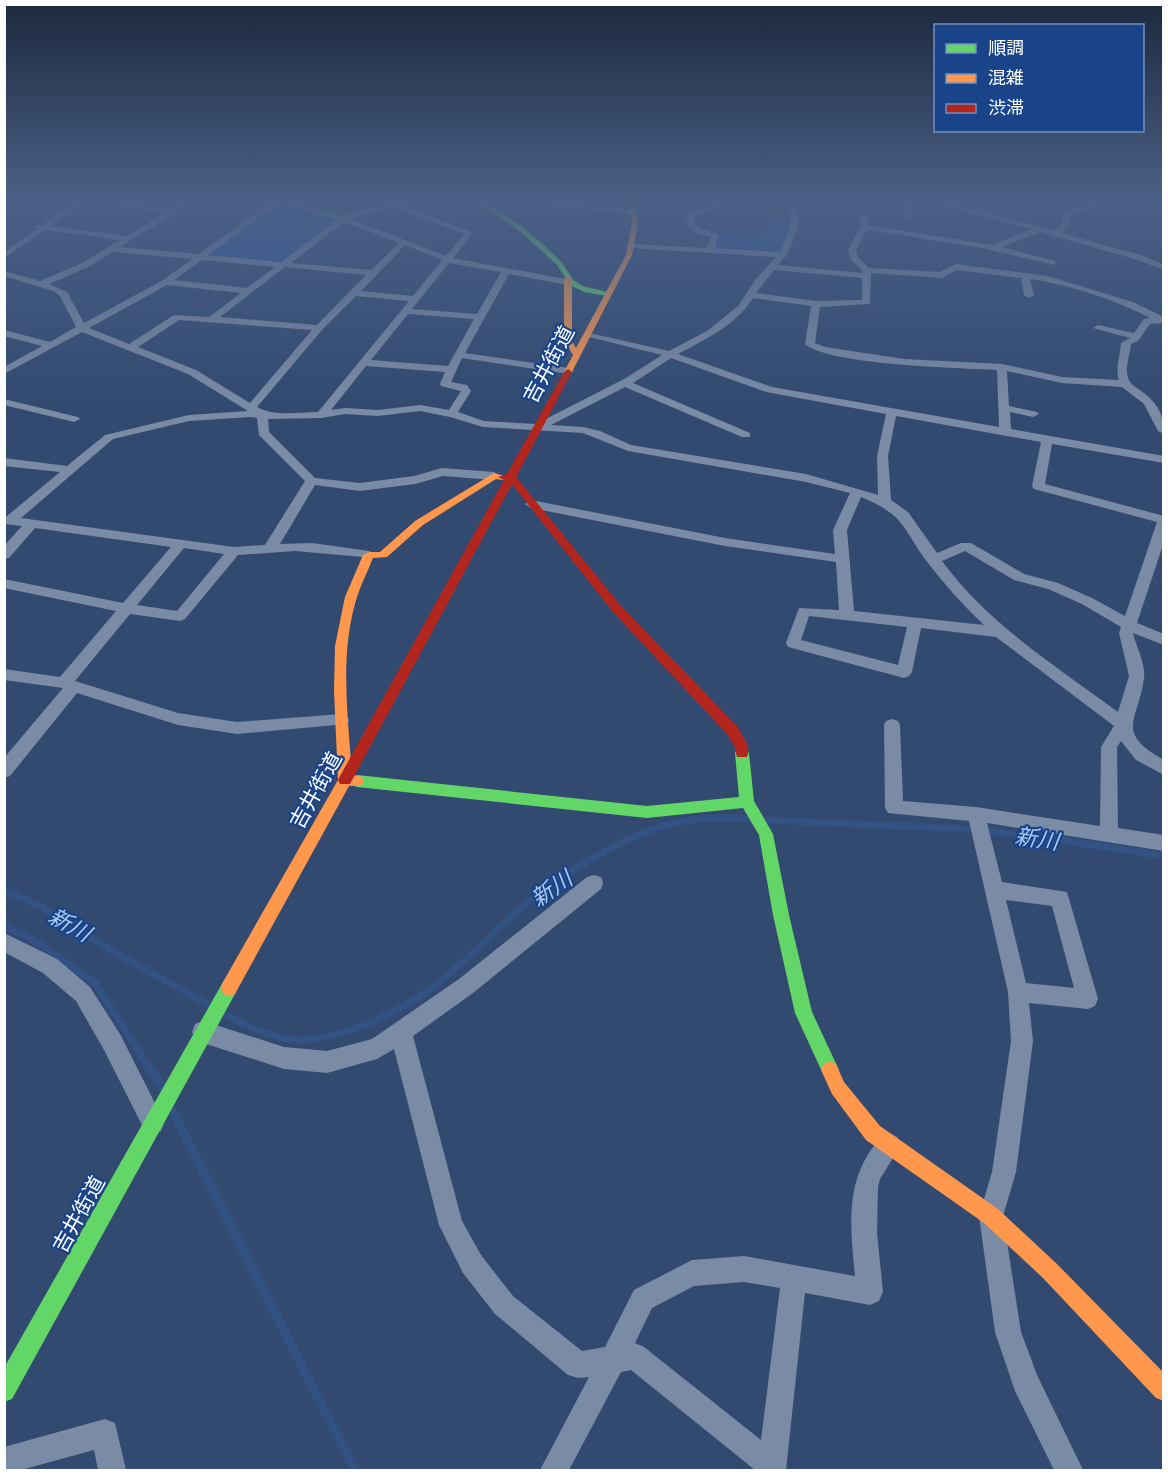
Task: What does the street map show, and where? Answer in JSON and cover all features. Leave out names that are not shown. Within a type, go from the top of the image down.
[{"type":"street","points":[[43,283],[78,268]]},
{"type":"street","points":[[4,371],[166,282],[186,268]]},
{"type":"street","points":[[211,320],[278,268]]},
{"type":"street","points":[[314,268],[373,273]]},
{"type":"street","points":[[251,408],[320,328],[378,268]]},
{"type":"street","points":[[321,415],[442,268]]},
{"type":"street","points":[[494,268],[568,280],[577,286],[607,294]]},
{"type":"street","points":[[563,268],[568,280],[568,341],[577,356]]},
{"type":"street","name":"吉井街道","points":[[4,1391],[15,1351],[153,1123],[345,780],[540,426],[621,268]]},
{"type":"street","points":[[540,426],[626,382],[670,354],[710,333],[742,308],[771,268]]},
{"type":"street","points":[[785,268],[942,275],[955,268]]},
{"type":"street","points":[[751,295],[816,304],[867,302],[867,273],[863,268]]},
{"type":"street","points":[[962,268],[1059,282],[1130,304],[1162,320]]},
{"type":"street","points":[[452,414],[466,391],[463,387],[445,384],[451,369],[507,270]]},
{"type":"street","points":[[4,273],[43,283],[64,294],[82,329],[192,372],[262,415]]},
{"type":"street","points":[[1025,277],[1029,295]]},
{"type":"street","points":[[166,282],[248,291]]},
{"type":"street","points":[[354,293],[416,299]]},
{"type":"street","points":[[816,304],[810,345],[822,350],[904,362],[1002,367],[1062,380],[1125,384],[1149,402],[1163,430]]},
{"type":"street","points":[[407,311],[480,317]]},
{"type":"street","points":[[130,348],[177,317],[320,328]]},
{"type":"street","points":[[1125,384],[1121,369],[1125,359],[1126,343],[1139,332],[1147,321],[1162,320]]},
{"type":"street","points":[[1098,328],[1164,332]]},
{"type":"street","points":[[4,333],[50,345]]},
{"type":"street","points":[[588,334],[670,354],[770,390],[1164,460]]},
{"type":"street","points":[[460,355],[569,370]]},
{"type":"street","points":[[364,363],[451,369]]},
{"type":"street","points":[[1002,367],[1005,431]]},
{"type":"street","points":[[626,382],[746,435]]},
{"type":"street","points":[[4,402],[74,419]]},
{"type":"street","points":[[1149,402],[1164,402]]},
{"type":"street","points":[[8,520],[109,437],[189,418],[250,414],[321,415],[345,411],[378,413],[420,408],[452,414],[483,424],[518,428],[540,426],[583,430],[596,433],[628,448],[806,478],[857,491],[885,502],[903,515],[956,590],[1000,632],[1123,724],[1127,742],[1141,755],[1164,768]]},
{"type":"street","points":[[1005,408],[1033,414]]},
{"type":"street","points":[[885,502],[881,482],[883,437],[892,411]]},
{"type":"street","points":[[262,415],[263,433],[311,481],[360,487],[415,480],[442,472],[511,477],[617,609],[732,730],[741,745],[747,802],[766,834],[781,915],[804,1013],[838,1088],[873,1132],[991,1216],[1050,1271],[1164,1390]]},
{"type":"street","points":[[1047,439],[1038,486],[1164,520],[1126,633],[1137,676],[1123,724],[1109,747],[1109,835]]},
{"type":"street","points":[[4,462],[69,470]]},
{"type":"street","points":[[8,520],[234,551],[256,552],[271,548],[304,547],[383,555],[419,523],[494,476]]},
{"type":"street","points":[[271,548],[311,481]]},
{"type":"street","points":[[847,615],[840,530],[857,491]]},
{"type":"street","points":[[531,504],[671,533],[786,553],[843,559]]},
{"type":"street","points":[[4,555],[31,524]]},
{"type":"street","points":[[7,764],[125,608],[181,543]]},
{"type":"street","points":[[933,560],[966,546],[1019,577],[1053,586],[1079,597],[1129,625],[1164,640]]},
{"type":"street","points":[[4,583],[125,608],[180,616],[234,551]]},
{"type":"street","points":[[369,555],[349,602],[342,646],[341,720],[345,780],[647,812],[747,802]]},
{"type":"street","points":[[1148,567],[1164,572]]},
{"type":"street","points":[[915,623],[904,672],[793,643],[804,611],[1000,632]]},
{"type":"street","points":[[4,674],[68,685],[178,719],[237,728],[341,720]]},
{"type":"street","points":[[892,725],[894,808],[976,814],[1164,843]]},
{"type":"street","points":[[976,814],[1018,992],[1022,1041],[1004,1172],[991,1216],[1008,1332],[1025,1381],[1069,1470]]},
{"type":"street","points":[[203,1032],[284,1058],[327,1062],[377,1048],[466,986],[594,883]]},
{"type":"street","points":[[994,890],[1060,898],[1088,999],[1018,992]]},
{"type":"street","points":[[4,942],[50,966],[83,994],[112,1042],[153,1123]]},
{"type":"street","points":[[401,1033],[451,1225],[472,1264],[504,1305],[578,1365],[635,1356],[773,1469]]},
{"type":"street","points":[[554,1470],[643,1299],[692,1273],[744,1269],[870,1292],[865,1255],[864,1209],[869,1176],[890,1145]]},
{"type":"street","points":[[773,1469],[794,1278]]},
{"type":"street","points":[[4,1461],[105,1433],[112,1470]]},
{"type":"waterway","name":"新川","points":[[223,1013],[262,1032],[294,1040],[321,1038],[370,1023],[429,990],[458,967],[538,894],[584,863],[619,844],[653,829],[690,820],[751,819]]},
{"type":"waterway","name":"新川","points":[[764,820],[968,829],[1042,837],[1164,856]]},
{"type":"waterway","name":"新川","points":[[4,890],[42,907],[114,952],[209,1005]]},
{"type":"waterway","points":[[4,926],[30,938],[95,983],[150,1069]]},
{"type":"waterway","points":[[149,1067],[162,1087]]},
{"type":"waterway","points":[[172,1110],[355,1470]]},
{"type":"traffic: fast","points":[[562,268],[573,283],[587,290],[607,294]]},
{"type":"traffic: fast","points":[[742,753],[747,802],[766,834],[781,915],[804,1013],[830,1070]]},
{"type":"traffic: fast","points":[[357,781],[647,812],[747,802]]},
{"type":"traffic: fast","points":[[4,1391],[229,988]]},
{"type":"traffic: slow","points":[[568,372],[622,268]]},
{"type":"traffic: slow","points":[[568,279],[568,341],[577,356]]},
{"type":"traffic: slow","points":[[357,781],[345,780],[340,691],[341,646],[351,597],[369,555],[383,555],[419,523],[494,476],[503,477]]},
{"type":"traffic: slow","points":[[229,988],[345,780]]},
{"type":"traffic: slow","points":[[830,1070],[838,1088],[873,1133],[991,1216],[1050,1271],[1164,1390]]},
{"type":"traffic: jam","points":[[345,780],[568,372]]},
{"type":"traffic: jam","points":[[503,477],[511,477],[617,609],[732,730],[741,745],[742,753]]}]
